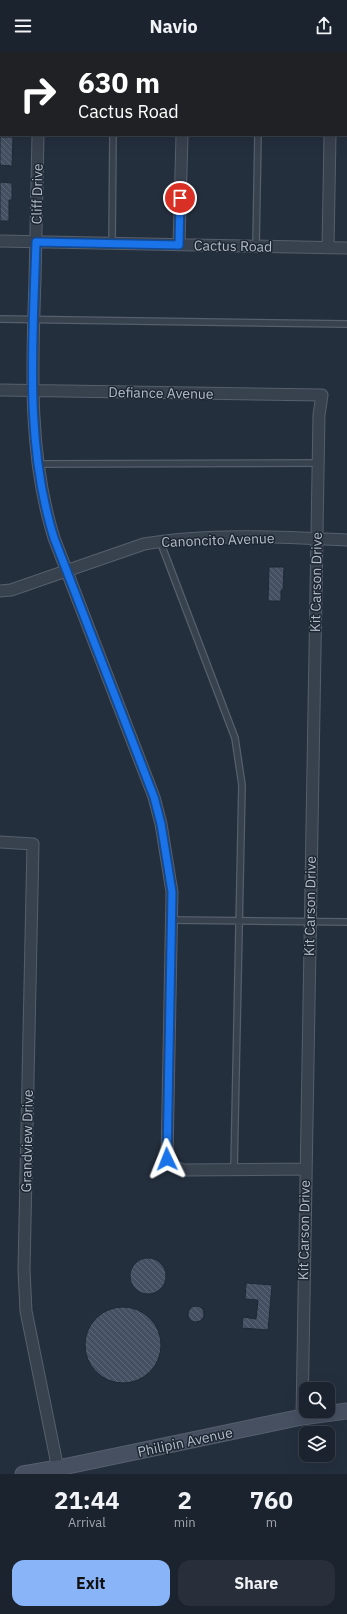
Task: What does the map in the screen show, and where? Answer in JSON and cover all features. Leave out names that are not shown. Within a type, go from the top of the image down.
[{"type":"main road","name":"Philipin Avenue","points":[[335,1413],[347,1411]]},
{"type":"main road","name":"Philipin Avenue","points":[[23,1474],[58,1471],[299,1418]]},
{"type":"street","name":"Cliff Drive","points":[[38,136],[33,319],[33,391],[37,464],[46,514],[154,797],[167,860],[172,892],[166,1148],[167,1159],[170,1165],[182,1170],[234,1169]]},
{"type":"street","points":[[179,245],[182,136]]},
{"type":"street","points":[[328,248],[330,136]]},
{"type":"street","name":"Cactus Road","points":[[0,241],[347,248]]},
{"type":"street","name":"Defiance Avenue","points":[[0,390],[322,396]]},
{"type":"street","name":"Kit Carson Drive","points":[[302,1382],[309,922],[318,464],[319,415],[322,396]]},
{"type":"street","name":"Canoncito Avenue","points":[[0,591],[11,590],[144,544],[160,541],[205,538],[317,538],[347,540]]},
{"type":"street","name":"Grandview Drive","points":[[0,842],[34,844],[24,1270],[26,1311],[58,1471]]},
{"type":"street","points":[[234,1169],[305,1169]]},
{"type":"lane","points":[[112,243],[114,136]]},
{"type":"lane","points":[[256,246],[258,136]]},
{"type":"lane","points":[[0,318],[347,324]]},
{"type":"lane","points":[[37,464],[318,464]]},
{"type":"lane","points":[[160,541],[235,738],[242,785],[234,1169]]},
{"type":"lane","points":[[171,920],[347,922]]},
{"type":"building","points":[[0,137],[13,137],[12,166],[0,165]]},
{"type":"building","points":[[0,182],[12,183],[12,200],[9,200],[9,221],[0,221]]},
{"type":"building","points":[[269,567],[284,567],[281,601],[268,601]]},
{"type":"building","points":[[152,1258],[161,1263],[165,1269],[165,1283],[161,1289],[152,1294],[144,1294],[135,1289],[131,1283],[130,1272],[135,1263],[141,1259]]},
{"type":"building","points":[[246,1283],[272,1285],[268,1330],[242,1328],[243,1317],[256,1319],[258,1300],[245,1299]]},
{"type":"building","points":[[196,1306],[202,1308],[204,1314],[202,1320],[196,1322],[190,1320],[188,1314],[190,1308]]},
{"type":"building","points":[[123,1307],[137,1310],[150,1318],[158,1331],[161,1345],[158,1359],[150,1372],[137,1380],[123,1383],[109,1380],[96,1372],[88,1359],[85,1345],[88,1331],[96,1318],[109,1310]]},
{"type":"route","points":[[167,1159],[166,1148],[172,892],[167,860],[161,824],[154,797],[46,514],[40,488],[34,436],[33,319],[36,242],[179,245],[180,198]]}]
